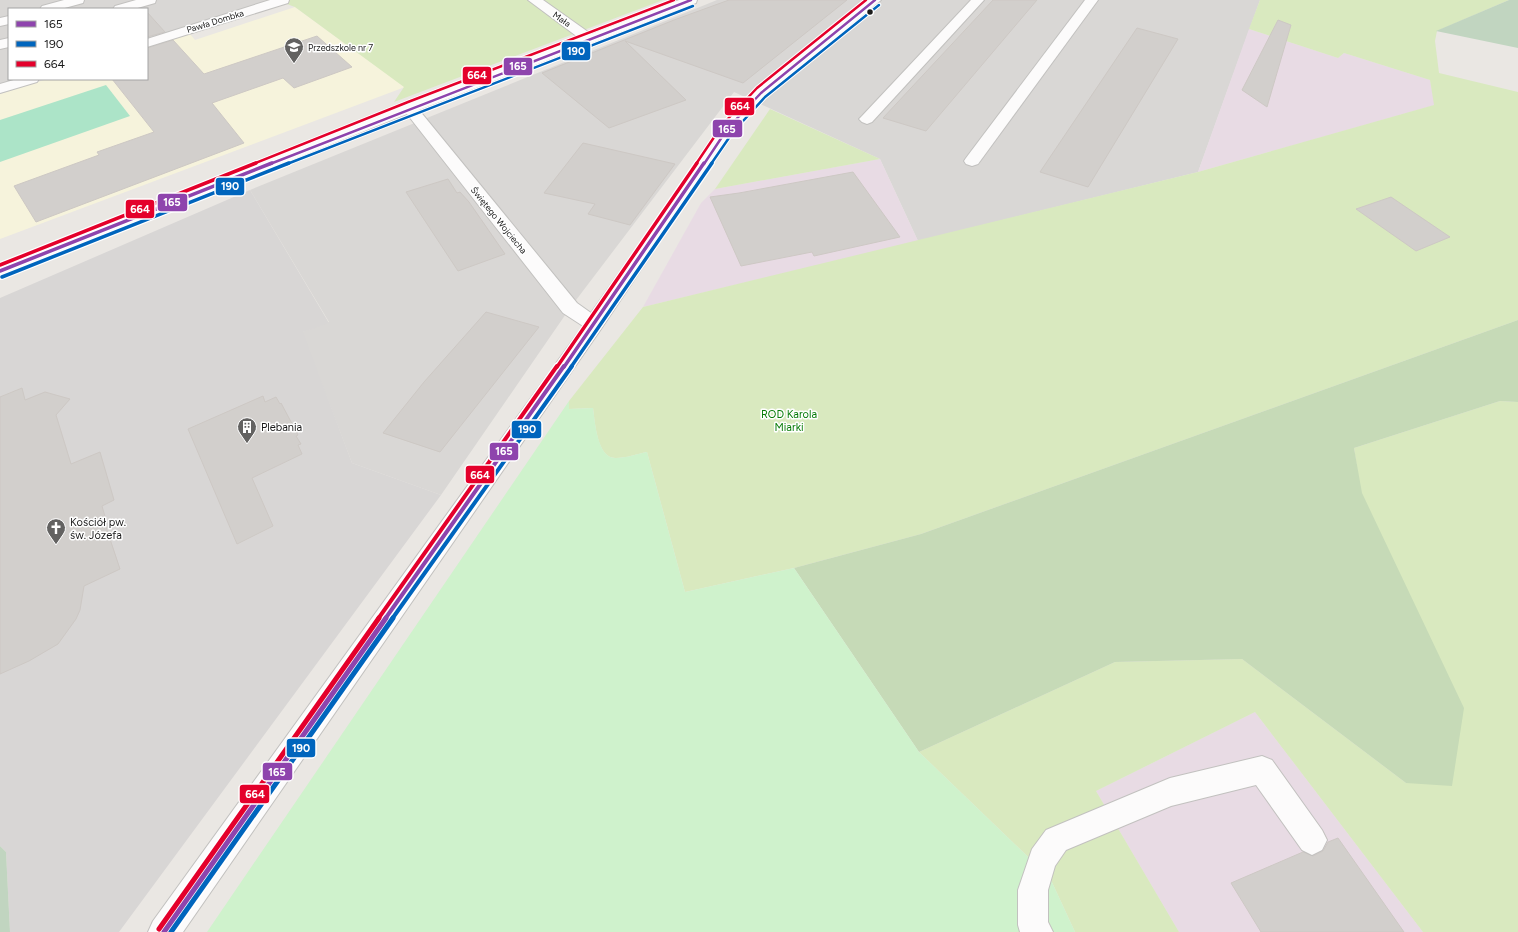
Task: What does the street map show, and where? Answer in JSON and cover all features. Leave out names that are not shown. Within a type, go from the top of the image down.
[{"type":"street","points":[[50,8],[78,0]]},
{"type":"street","points":[[123,8],[150,0]]},
{"type":"street","name":"Pawła Dombka","points":[[148,43],[283,0]]},
{"type":"street","name":"Mała","points":[[534,0],[589,38]]},
{"type":"street","points":[[0,271],[410,108],[691,0]]},
{"type":"street","points":[[164,932],[594,324],[728,128],[760,93],[875,0]]},
{"type":"street","points":[[867,119],[978,0]]},
{"type":"street","points":[[972,161],[1092,0]]},
{"type":"street","points":[[0,89],[29,80]]},
{"type":"street","name":"Świętego Wojciecha","points":[[410,108],[570,308],[594,324]]},
{"type":"street","points":[[1037,932],[1033,925],[1033,890],[1042,859],[1056,840],[1170,792],[1262,770],[1312,840]]},
{"type":"shaded area","points":[[0,0],[271,0],[148,39],[148,8],[8,8],[8,80],[15,80],[0,85]]},
{"type":"shaded area","points":[[717,0],[1260,0],[1198,172],[918,241],[880,159],[734,92],[570,308],[441,495],[352,463],[302,332],[329,322],[250,190]]},
{"type":"shaded area","points":[[295,7],[405,87],[0,239],[0,94],[44,80],[148,80],[148,48],[190,34],[195,40]]},
{"type":"shaded area","points":[[1249,29],[1338,58],[1344,53],[1430,80],[1435,105],[1198,172]]},
{"type":"shaded area","points":[[880,159],[918,241],[643,307],[701,203],[715,189]]},
{"type":"shaded area","points":[[250,190],[329,323],[303,332],[352,463],[441,495],[119,932],[10,932],[6,852],[0,846],[0,298]]},
{"type":"shaded area","points":[[1255,712],[1423,932],[1179,932],[1096,791]]},
{"type":"green space","points":[[276,0],[663,0],[394,102],[404,87],[295,7]]},
{"type":"green space","name":"ROD Karola Miarki","points":[[1260,0],[1509,0],[1437,31],[1435,41],[1439,73],[1518,92],[1518,320],[921,534],[794,568],[685,592],[647,452],[624,457],[610,457],[605,453],[598,439],[593,408],[569,409],[569,401],[643,307],[1198,172],[1434,105],[1430,80],[1344,53],[1338,58],[1249,29]]},
{"type":"green space","points":[[1509,0],[1518,0],[1518,48],[1436,31]]},
{"type":"green space","points":[[106,85],[130,116],[0,162],[0,120]]},
{"type":"green space","points":[[770,109],[880,159],[715,189]]},
{"type":"green space","points":[[1518,320],[1518,402],[1500,401],[1354,448],[1362,493],[1464,708],[1452,786],[1406,783],[1242,659],[1115,662],[919,752],[794,568],[921,534]]},
{"type":"green space","points":[[569,401],[569,409],[593,408],[598,438],[601,446],[610,457],[624,457],[647,452],[685,592],[794,568],[919,752],[1050,878],[1075,932],[207,932]]},
{"type":"green space","points":[[1500,401],[1518,402],[1518,932],[1423,932],[1255,712],[1096,791],[1179,932],[1075,932],[1050,878],[919,752],[1115,662],[1242,659],[1406,783],[1354,448]]},
{"type":"green space","points":[[0,846],[6,852],[10,932],[0,932]]},
{"type":"building","points":[[729,0],[847,0],[743,83],[625,41],[686,100],[609,128],[542,73],[674,20]]},
{"type":"building","points":[[993,0],[1037,0],[926,131],[883,118]]},
{"type":"building","points":[[148,13],[165,32],[148,37]]},
{"type":"building","points":[[1278,20],[1291,25],[1267,107],[1242,90]]},
{"type":"building","points":[[1137,28],[1178,39],[1088,187],[1040,172]]},
{"type":"building","points":[[317,36],[352,67],[294,88],[283,78],[212,103],[244,143],[36,222],[14,186],[99,155],[97,152],[154,132],[113,80],[148,80],[148,48],[173,40],[204,74]]},
{"type":"building","points":[[583,143],[675,164],[630,225],[588,214],[595,204],[544,193]]},
{"type":"building","points":[[853,172],[900,237],[814,256],[812,252],[741,266],[710,197]]},
{"type":"building","points":[[448,179],[457,193],[460,192],[469,202],[505,254],[458,271],[406,192]]},
{"type":"building","points":[[1391,197],[1450,237],[1416,251],[1356,209]]},
{"type":"building","points":[[486,312],[539,327],[440,452],[383,433],[424,382]]},
{"type":"building","name":"Kościół pw. św. Józefa","points":[[22,388],[25,400],[45,392],[70,399],[56,415],[71,464],[100,452],[114,500],[102,506],[106,520],[104,521],[120,569],[84,586],[80,610],[76,619],[58,644],[29,661],[0,674],[0,397]]},
{"type":"building","name":"Plebania","points":[[263,396],[265,402],[276,397],[280,404],[281,403],[298,435],[296,436],[301,444],[298,445],[302,454],[252,478],[273,526],[237,544],[188,429]]},
{"type":"building","points":[[1338,838],[1404,932],[1261,932],[1231,883],[1303,852],[1313,856],[1323,851],[1328,842]]},
{"type":"transit line","name":"664","points":[[0,265],[408,102],[674,0]]},
{"type":"transit line","name":"165","points":[[0,271],[410,108],[691,0]]},
{"type":"transit line","name":"664","points":[[159,929],[589,321],[723,124],[757,88],[866,0]]},
{"type":"transit line","name":"165","points":[[164,932],[594,324],[728,128],[761,93],[875,0]]},
{"type":"transit line","name":"190","points":[[171,932],[599,327],[733,132],[765,97],[879,5]]},
{"type":"transit line","name":"190","points":[[2,277],[412,114],[693,6]]},
{"type":"place","name":"Przedszkole nr 7","points":[[294,64]]},
{"type":"place","name":"Plebania","points":[[247,444]]},
{"type":"place","name":"Kościół pw. św. Józefa","points":[[56,545]]}]
